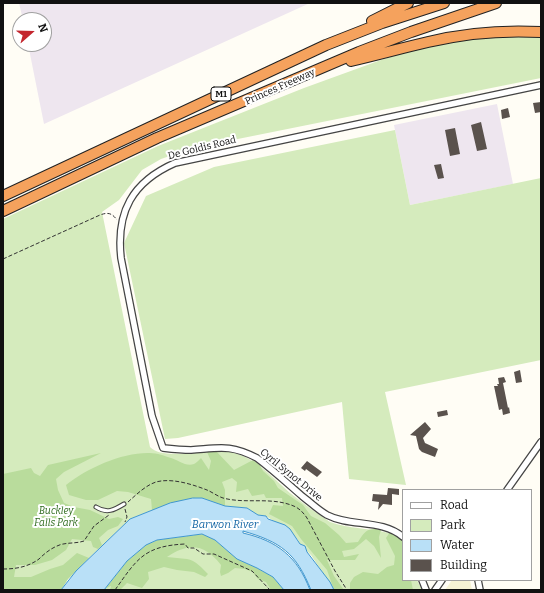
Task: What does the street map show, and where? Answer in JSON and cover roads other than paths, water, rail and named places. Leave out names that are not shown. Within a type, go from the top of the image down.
[{"type":"highway","points":[[326,45],[408,3]]},
{"type":"highway","name":"Princes Freeway","points":[[3,196],[326,45],[382,23],[444,3]]},
{"type":"highway","name":"Princes Freeway","points":[[3,211],[157,138],[327,66],[411,32],[496,3]]},
{"type":"highway","points":[[327,66],[388,53],[429,41],[481,33],[541,32]]},
{"type":"street","name":"De Goldis Road","points":[[163,448],[152,416],[121,258],[121,226],[130,200],[137,189],[147,179],[159,170],[174,163],[541,85]]},
{"type":"street","points":[[508,489],[541,442]]},
{"type":"street","name":"Cyril Synot Drive","points":[[163,448],[182,450],[227,447],[248,454],[257,458],[309,502],[327,515],[339,519],[379,526],[402,536]]},
{"type":"street","points":[[434,590],[441,581]]},
{"type":"lane","points":[[96,507],[101,510],[110,511],[124,504]]},
{"type":"water","name":"Barwon River","points":[[193,498],[202,498],[225,506],[247,508],[258,515],[266,516],[268,519],[285,525],[290,529],[300,544],[305,546],[307,552],[330,582],[334,590],[311,590],[305,577],[299,567],[286,551],[268,540],[243,531],[243,533],[266,540],[292,559],[305,578],[310,590],[284,590],[273,577],[237,559],[215,540],[202,534],[157,540],[146,545],[127,561],[104,590],[61,590],[76,571],[130,519],[170,503]]},
{"type":"park label","name":"Buckley Falls Park","points":[[56,516]]}]
